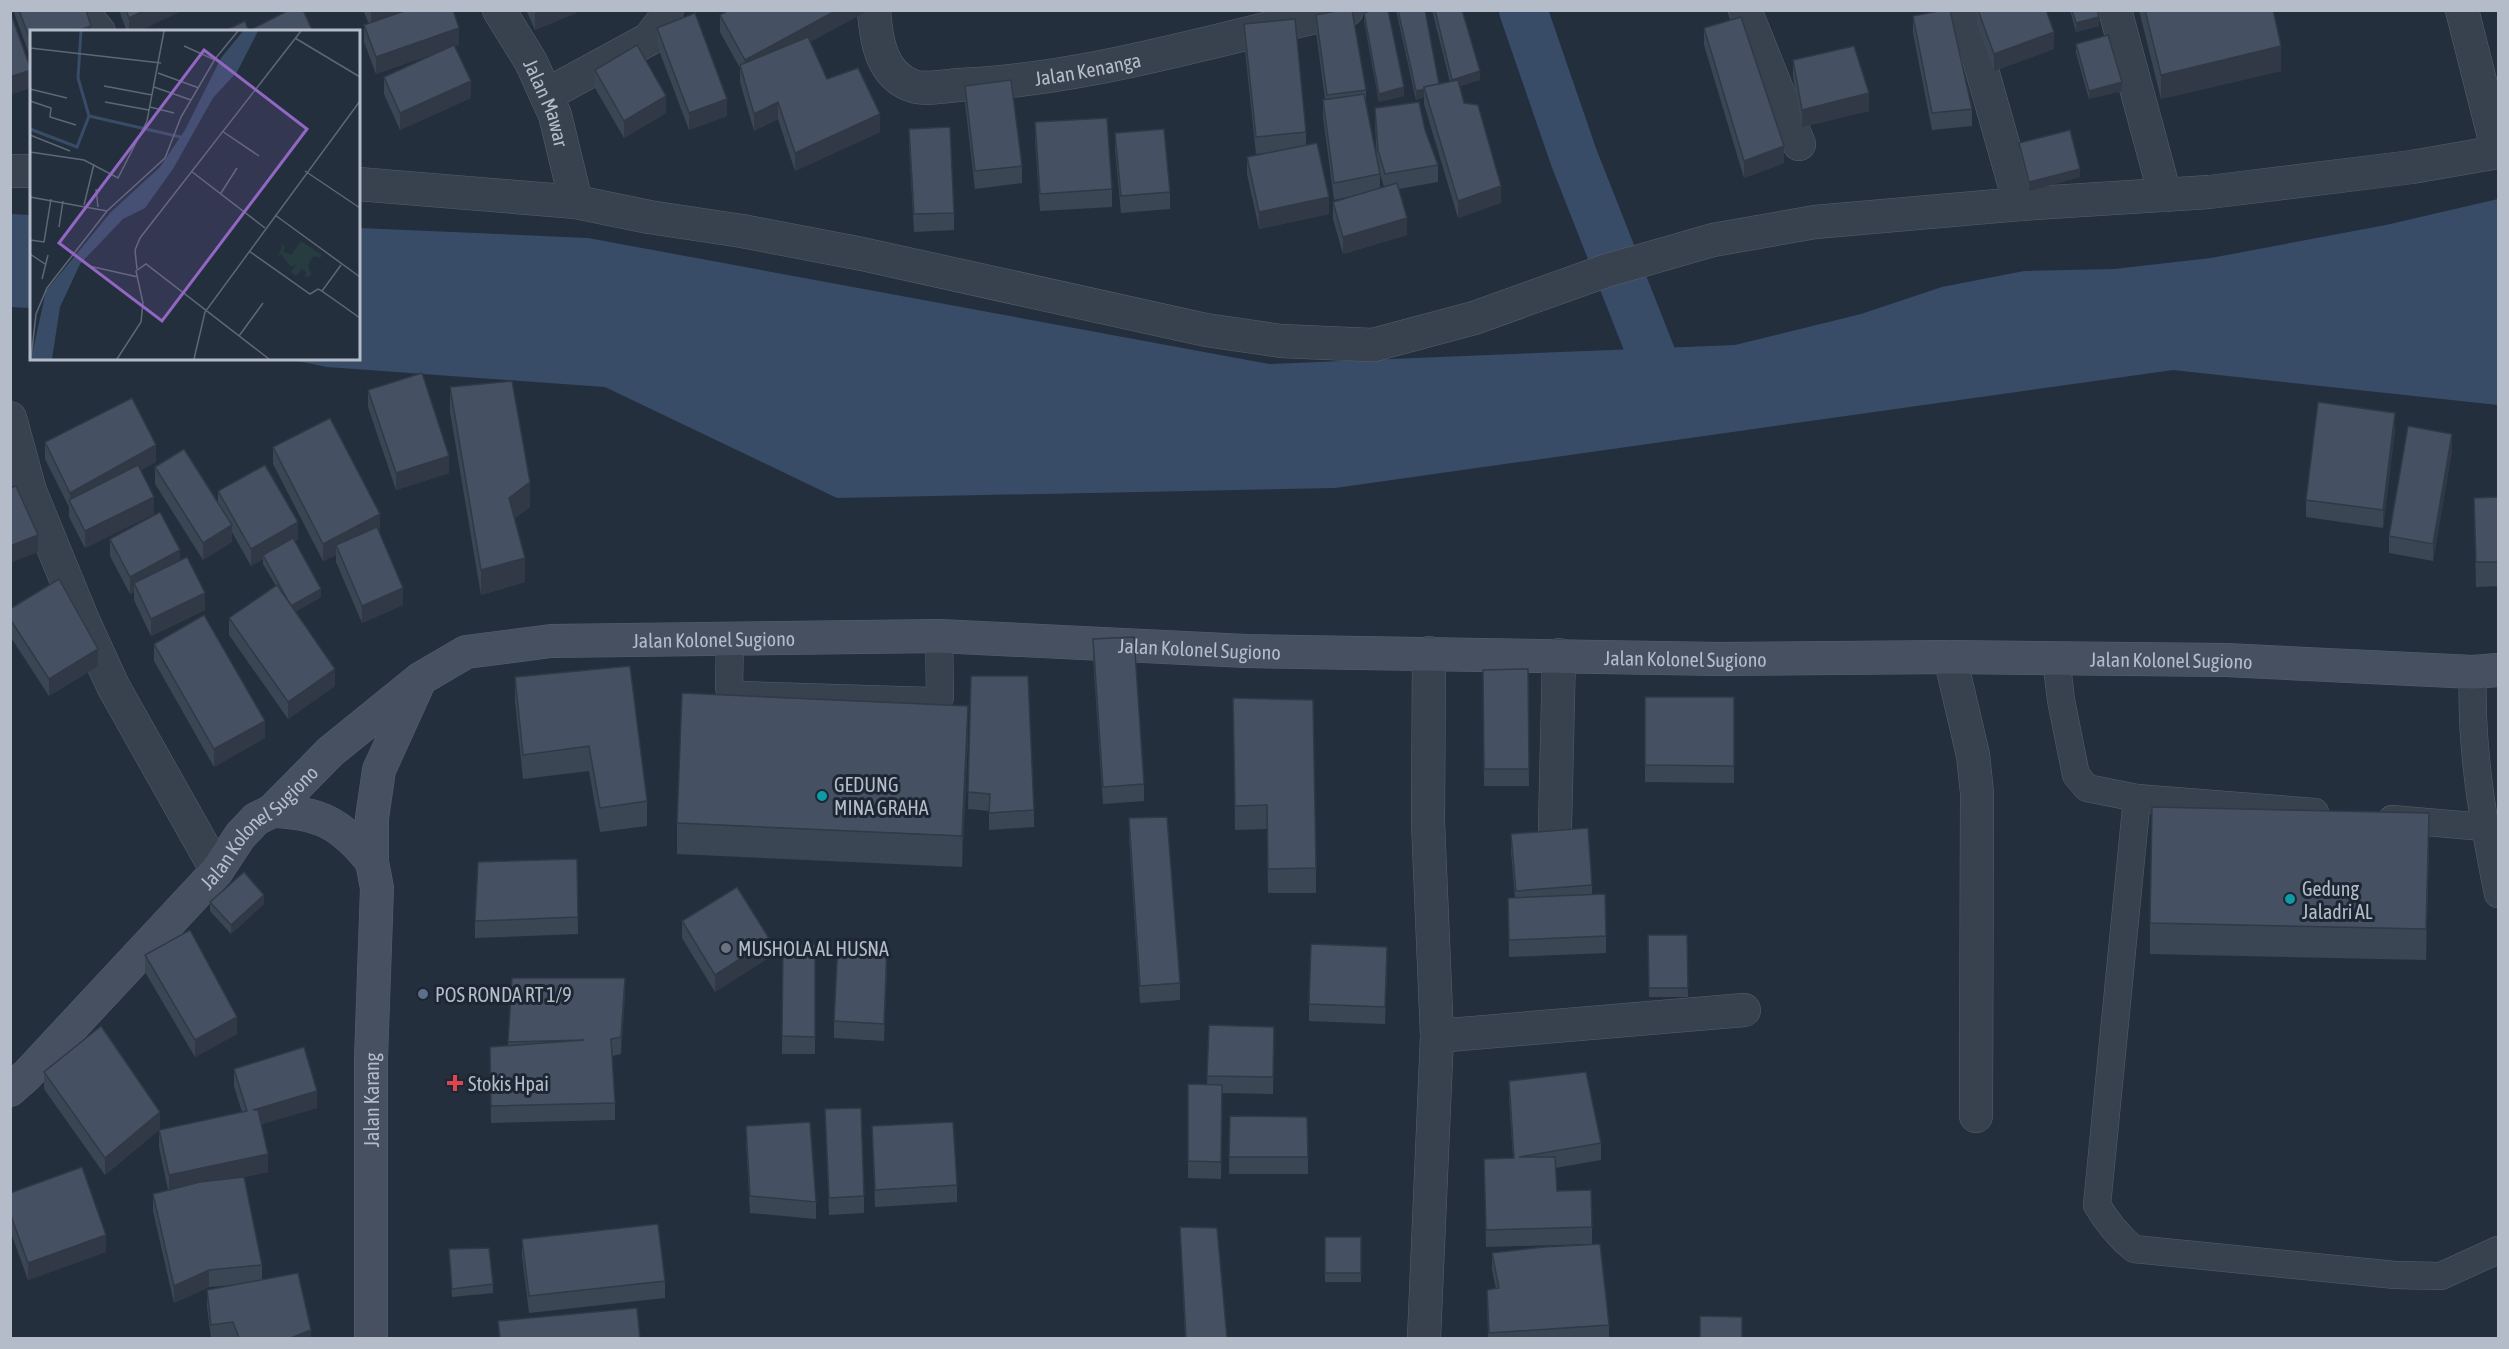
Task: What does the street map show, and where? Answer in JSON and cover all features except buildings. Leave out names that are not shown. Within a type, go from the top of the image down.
[{"type":"street","name":"Jalan Mawar","points":[[499,10],[531,62],[555,115],[576,202]]},
{"type":"street","points":[[546,95],[649,39],[665,18],[668,10]]},
{"type":"street","name":"Jalan Kenanga","points":[[874,10],[877,41],[886,65],[896,76],[914,87],[1035,78],[1153,57],[1347,10]]},
{"type":"street","points":[[1745,10],[1798,144]]},
{"type":"street","points":[[1965,10],[2020,204]]},
{"type":"street","points":[[2115,10],[2165,195]]},
{"type":"street","points":[[360,184],[576,202],[649,218],[742,231],[862,254],[1206,330],[1281,341],[1373,345],[1474,318],[1605,271],[1713,240],[1815,222],[2020,204],[2209,192],[2412,167],[2498,152],[2462,10]]},
{"type":"street","points":[[10,171],[30,171]]},
{"type":"street","points":[[10,418],[30,491],[113,686],[217,871]]},
{"type":"street","name":"Jalan Kolonel Sugiono","points":[[10,1090],[27,1075],[217,871],[240,836],[256,819],[272,811],[330,752],[420,679],[466,652],[551,641],[939,636],[1246,651],[1720,659],[1950,657],[2226,660],[2486,671]]},
{"type":"street","points":[[1424,1338],[1437,1036],[1428,822],[1429,653]]},
{"type":"street","points":[[1555,828],[1558,655]]},
{"type":"street","points":[[1950,657],[1973,755],[1977,793],[1976,1116]]},
{"type":"street","name":"Jalan Karang","points":[[371,1338],[371,1059],[377,888],[372,862],[372,818],[379,770],[420,679]]},
{"type":"street","points":[[272,811],[299,813],[340,827],[372,862]]},
{"type":"street","points":[[1437,1036],[1744,1010]]},
{"type":"lane","points":[[729,638],[729,688],[736,695],[932,701],[940,696],[939,636]]},
{"type":"lane","points":[[2056,658],[2061,700],[2076,775],[2087,788],[2138,798],[2334,814]]},
{"type":"lane","points":[[2486,671],[2471,708],[2484,826],[2499,894]]},
{"type":"lane","points":[[2138,798],[2097,1205],[2120,1238],[2134,1249],[2395,1275],[2441,1276],[2499,1250]]},
{"type":"lane","points":[[2369,817],[2484,826]]},
{"type":"water","points":[[2498,199],[2498,405],[2173,370],[1335,488],[837,498],[605,387],[327,367],[293,360],[360,360],[360,228],[588,238],[1269,364],[1735,345],[1861,314],[1942,287],[2024,271],[2114,269],[2211,258],[2386,225]]},
{"type":"water","points":[[11,214],[30,215],[30,308],[11,307]]},
{"type":"waterway","points":[[1523,10],[1574,158],[1665,389]]},
{"type":"place","name":"GEDUNG MINA GRAHA","points":[[822,796]]},
{"type":"place","name":"Gedung Jaladri AL","points":[[2290,899]]},
{"type":"place","name":"MUSHOLA AL HUSNA","points":[[726,948]]},
{"type":"place","name":"POS RONDA RT 1/9","points":[[423,994]]},
{"type":"place","name":"Stokis Hpai","points":[[455,1083]]}]
